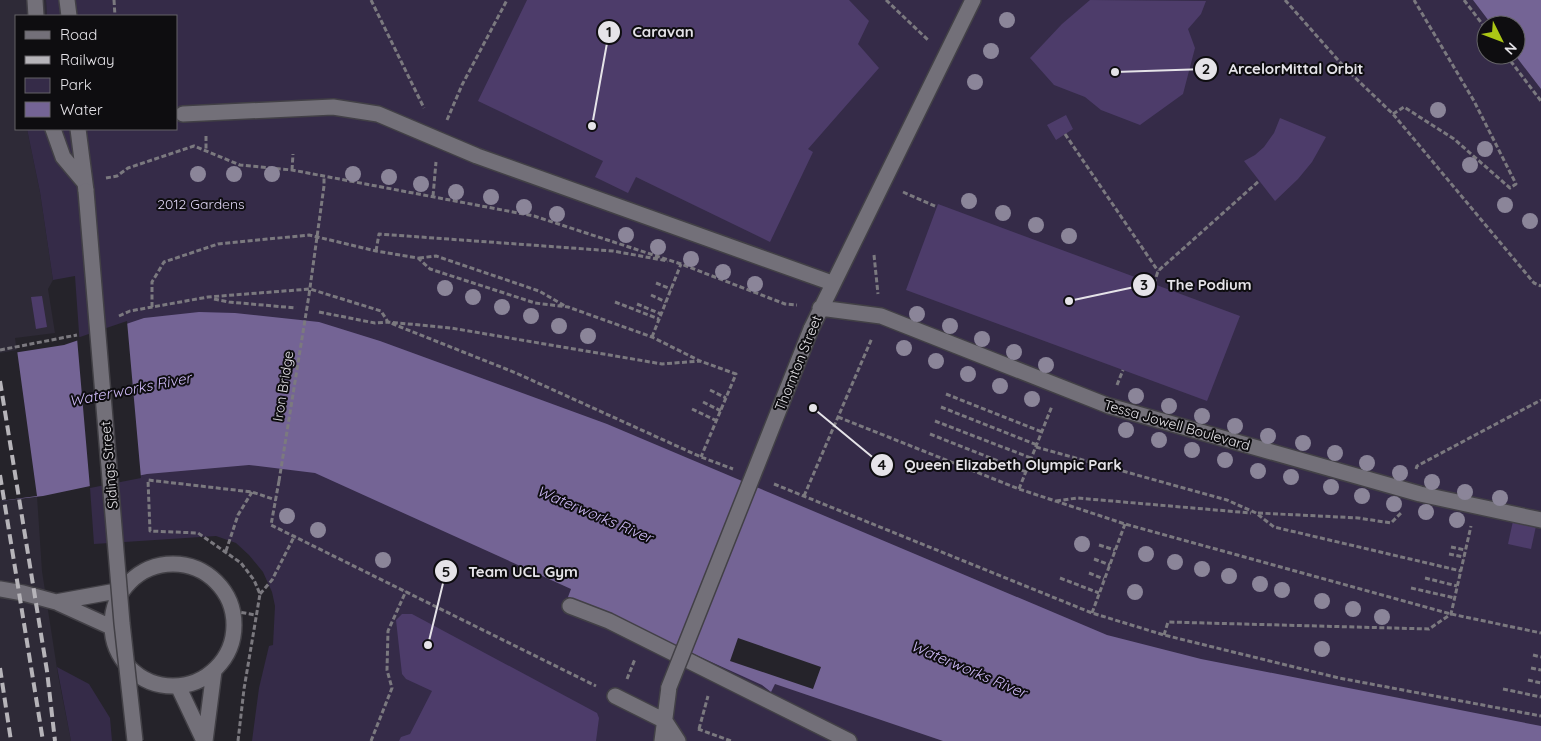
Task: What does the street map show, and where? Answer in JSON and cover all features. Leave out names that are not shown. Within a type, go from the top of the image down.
[{"type":"street","points":[[35,0],[36,15]]},
{"type":"street","points":[[68,0],[69,15]]},
{"type":"street","name":"Thornton Street","points":[[662,741],[669,687],[811,329],[973,0]]},
{"type":"street","points":[[183,114],[333,107],[378,114],[477,156],[832,283]]},
{"type":"street","points":[[53,130],[63,157],[85,187]]},
{"type":"street","name":"Sidings Street","points":[[78,130],[85,187],[135,741]]},
{"type":"street","name":"Tessa Jowell Boulevard","points":[[820,308],[881,316],[1109,406],[1413,492],[1541,520]]},
{"type":"street","points":[[169,563],[187,564],[205,571],[218,582],[228,596],[234,611],[235,632],[228,654],[214,671],[198,682],[178,686],[154,684],[132,671],[117,652],[111,627],[114,608],[122,590],[134,576],[151,567],[169,563]]},
{"type":"street","points":[[0,589],[24,593],[56,602],[111,627]]},
{"type":"street","points":[[56,602],[122,590]]},
{"type":"street","points":[[570,606],[609,622],[849,741]]},
{"type":"street","points":[[204,741],[214,671]]},
{"type":"street","points":[[178,686],[204,741]]},
{"type":"street","points":[[615,696],[665,721],[678,741]]},
{"type":"path","points":[[114,0],[115,15]]},
{"type":"path","points":[[371,0],[439,140]]},
{"type":"path","points":[[433,196],[439,140],[462,85],[507,0]]},
{"type":"path","points":[[886,0],[918,32],[946,54]]},
{"type":"path","points":[[1285,0],[1346,69],[1393,114],[1534,283],[1541,286]]},
{"type":"path","points":[[1393,114],[1404,107],[1454,139],[1510,188],[1516,184],[1474,101],[1414,0]]},
{"type":"path","points":[[1464,0],[1476,16]]},
{"type":"path","points":[[1514,65],[1541,101]]},
{"type":"path","points":[[1065,134],[1158,272]]},
{"type":"path","points":[[85,187],[117,176],[128,168],[194,146],[240,164],[292,170],[534,216],[681,264],[785,304],[820,308]]},
{"type":"path","points":[[292,170],[293,154]]},
{"type":"path","name":"Iron Bridge","points":[[295,535],[271,525],[309,296],[324,177]]},
{"type":"path","points":[[1154,284],[1158,272],[1259,181]]},
{"type":"path","points":[[882,182],[937,207]]},
{"type":"path","points":[[376,251],[379,234],[614,250],[681,264]]},
{"type":"path","points":[[152,307],[152,282],[164,262],[218,244],[309,235],[376,251],[418,258],[436,256],[540,291],[568,307],[652,337],[700,361],[736,374],[701,457]]},
{"type":"path","points":[[873,249],[881,316]]},
{"type":"path","points":[[418,258],[430,269],[535,303],[568,307]]},
{"type":"path","points":[[652,337],[681,264]]},
{"type":"path","points":[[656,283],[671,289]]},
{"type":"path","points":[[116,317],[130,311],[208,297],[310,289],[381,311],[388,322],[516,373],[701,457],[736,470]]},
{"type":"path","points":[[651,295],[666,302]]},
{"type":"path","points":[[208,297],[228,302],[296,308]]},
{"type":"path","points":[[615,302],[659,319]]},
{"type":"path","points":[[637,304],[661,314]]},
{"type":"path","points":[[319,312],[375,323],[388,322],[451,328],[662,364],[700,361]]},
{"type":"path","points":[[0,350],[72,337],[81,333]]},
{"type":"path","points":[[804,496],[867,349]]},
{"type":"path","points":[[710,390],[726,398]]},
{"type":"path","points":[[946,394],[1042,432]]},
{"type":"path","points":[[1054,501],[1078,498],[1256,513],[1358,518],[1391,523],[1413,492],[1417,466],[1541,400]]},
{"type":"path","points":[[702,402],[721,412]]},
{"type":"path","points":[[941,407],[1036,446],[1227,500],[1256,513],[1274,527],[1461,571]]},
{"type":"path","points":[[692,409],[717,421]]},
{"type":"path","points":[[838,417],[1019,489],[1125,524],[1451,614],[1541,633]]},
{"type":"path","points":[[935,421],[1031,458]]},
{"type":"path","points":[[1019,489],[1046,422]]},
{"type":"path","points":[[930,434],[1026,472]]},
{"type":"path","points":[[260,594],[254,580],[242,563],[198,533],[150,531],[148,480],[252,492],[276,500]]},
{"type":"path","points":[[770,483],[1092,613],[1164,635],[1339,678],[1541,716]]},
{"type":"path","points":[[226,551],[238,515],[252,492]]},
{"type":"path","points":[[1092,613],[1125,524]]},
{"type":"path","points":[[238,741],[260,594],[272,580],[295,535],[615,696]]},
{"type":"path","points":[[1164,635],[1168,622],[1429,629],[1451,614],[1468,540]]},
{"type":"path","points":[[1099,545],[1115,550]]},
{"type":"path","points":[[1451,547],[1466,550]]},
{"type":"path","points":[[1449,554],[1464,557]]},
{"type":"path","points":[[1094,559],[1110,565]]},
{"type":"path","points":[[1089,573],[1104,579]]},
{"type":"path","points":[[1060,578],[1099,593]]},
{"type":"path","points":[[1425,578],[1458,586]]},
{"type":"path","points":[[1411,588],[1455,598]]},
{"type":"path","points":[[371,741],[392,688],[388,670],[388,631],[406,591]]},
{"type":"path","points":[[234,611],[256,616]]},
{"type":"path","points":[[1533,655],[1541,657]]},
{"type":"path","points":[[630,673],[636,658]]},
{"type":"path","points":[[1531,668],[1541,670]]},
{"type":"path","points":[[1528,680],[1541,683]]},
{"type":"path","points":[[1503,689],[1541,697]]},
{"type":"path","points":[[698,729],[707,702]]},
{"type":"shaded area","points":[[0,0],[46,0],[47,15],[15,15],[15,130],[27,130],[40,192],[53,280],[48,289],[55,333],[15,338],[37,496],[42,571],[58,675],[71,741],[0,741]]},
{"type":"green space","name":"2012 Gardens","points":[[46,0],[1541,0],[1541,741],[252,741],[259,688],[269,646],[273,645],[275,606],[272,592],[263,572],[249,555],[236,543],[216,536],[94,544],[75,276],[53,280],[40,192],[27,130],[178,130],[178,15],[47,15]]},
{"type":"green space","points":[[57,667],[89,684],[110,718],[112,741],[71,741]]},
{"type":"water","points":[[1473,0],[1541,0],[1541,89],[1523,65],[1526,65],[1526,15],[1484,15]]},
{"type":"water","name":"Waterworks River","points":[[199,312],[235,313],[319,322],[380,341],[607,424],[1107,635],[1201,659],[1541,726],[1541,741],[943,741],[775,684],[771,692],[762,685],[568,597],[571,589],[315,473],[249,465],[147,474],[43,496],[0,501],[0,355],[64,345],[144,318]]},
{"type":"pier","points":[[127,321],[141,478],[90,488],[77,338]]},
{"type":"pier","points":[[17,350],[37,496],[0,501],[0,353]]},
{"type":"pier","points":[[738,638],[821,667],[813,689],[730,661]]},
{"type":"building","points":[[527,0],[849,0],[869,21],[858,44],[879,68],[808,149],[813,152],[770,242],[636,177],[628,193],[595,177],[603,161],[478,101]]},
{"type":"building","points":[[1090,0],[1206,1],[1201,14],[1188,29],[1195,48],[1183,94],[1140,125],[1101,110],[1085,97],[1054,85],[1030,58],[1062,24]]},
{"type":"building","points":[[1066,115],[1073,129],[1056,140],[1047,125]]},
{"type":"building","points":[[1280,118],[1326,137],[1312,162],[1298,179],[1275,201],[1244,161],[1264,147],[1274,133]]},
{"type":"building","points":[[938,204],[1240,316],[1207,401],[906,290]]},
{"type":"building","points":[[42,296],[47,327],[36,329],[31,297]]},
{"type":"building","points":[[1513,521],[1536,526],[1531,549],[1508,544]]},
{"type":"building","points":[[402,614],[412,614],[597,713],[599,718],[596,741],[399,741],[401,737],[410,734],[432,691],[406,679],[402,674],[396,620]]},
{"type":"railway","points":[[0,381],[47,671],[55,741]]},
{"type":"railway","points":[[0,475],[43,741]]},
{"type":"railway","points":[[0,668],[11,741]]},
{"type":"place","name":"ArcelorMittal Orbit","points":[[1115,72]]},
{"type":"place","name":"Caravan","points":[[592,126]]},
{"type":"place","name":"The Podium","points":[[1069,301]]},
{"type":"place","name":"Queen Elizabeth Olympic Park","points":[[813,408]]},
{"type":"place","name":"Team UCL Gym","points":[[428,645]]}]
